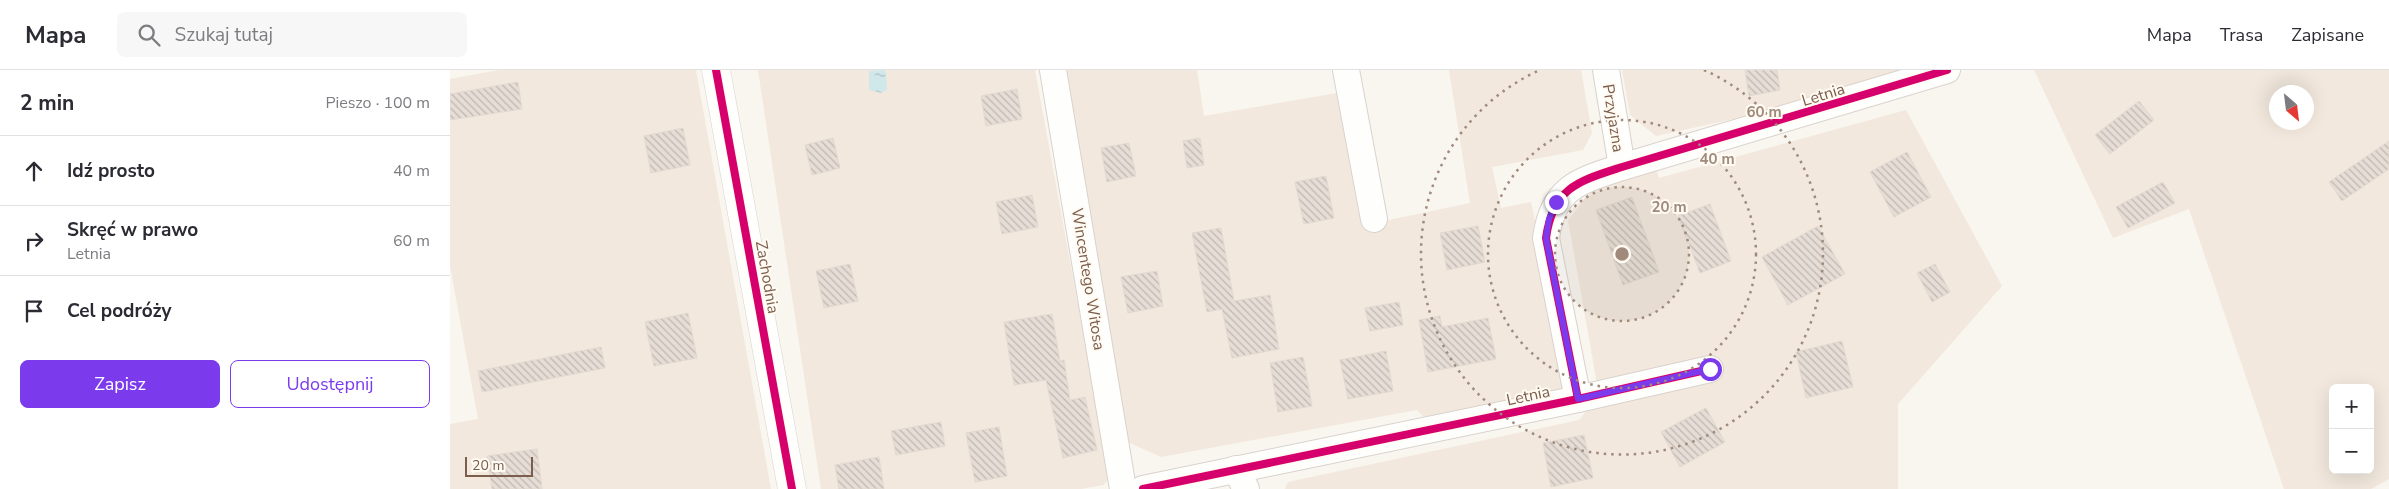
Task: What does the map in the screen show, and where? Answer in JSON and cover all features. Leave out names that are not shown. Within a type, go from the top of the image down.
[{"type":"street","name":"Zachodnia","points":[[716,70],[792,489]]},
{"type":"street","name":"Wincentego Witosa","points":[[1053,70],[1123,489]]},
{"type":"street","points":[[1346,70],[1374,219]]},
{"type":"street","name":"Przyjazna","points":[[1606,70],[1622,167]]},
{"type":"street","name":"Letnia","points":[[1143,489],[1241,479],[1578,399],[1546,238],[1549,219],[1556,202],[1567,190],[1583,180],[1622,167],[1947,70]]},
{"type":"street","points":[[1578,399],[1710,369]]},
{"type":"shaded area","points":[[499,70],[696,70],[771,489],[450,489],[450,424],[478,419],[450,266],[450,79]]},
{"type":"shaded area","points":[[758,70],[1035,70],[1109,474],[1108,480],[1103,485],[1081,489],[821,489]]},
{"type":"shaded area","points":[[1063,70],[1197,70],[1204,116],[1337,93],[1365,225],[1470,203],[1449,70],[1581,70],[1592,133],[1583,150],[1492,167],[1501,208],[1531,202],[1552,301],[1563,390],[1424,417],[1417,410],[1161,457],[1128,442]]},
{"type":"shaded area","points":[[1622,70],[1910,70],[1797,105],[1656,136],[1630,115]]},
{"type":"shaded area","points":[[2034,70],[2389,70],[2389,479],[2371,489],[2284,489],[2189,209],[2113,238]]},
{"type":"shaded area","points":[[1906,110],[2002,286],[1898,404],[1898,489],[1285,489],[1288,482],[1579,420],[1599,395],[1568,220],[1591,191],[1656,169],[1659,178]]},
{"type":"water","points":[[884,70],[886,73],[887,90],[881,93],[869,90],[869,71]]},
{"type":"building","points":[[1745,70],[1777,70],[1780,90],[1749,96]]},
{"type":"building","points":[[518,82],[522,109],[450,120],[450,94]]},
{"type":"building","points":[[1017,89],[1022,119],[986,126],[981,96]]},
{"type":"building","points":[[2139,101],[2154,120],[2110,154],[2095,135]]},
{"type":"building","points":[[683,128],[690,165],[651,173],[644,136]]},
{"type":"building","points":[[833,138],[840,168],[812,175],[805,145]]},
{"type":"building","points":[[1200,138],[1204,165],[1187,168],[1183,141]]},
{"type":"building","points":[[2389,141],[2389,169],[2342,201],[2329,182]]},
{"type":"building","points":[[1129,143],[1136,176],[1107,182],[1101,148]]},
{"type":"building","points":[[1907,152],[1931,197],[1894,217],[1870,172]]},
{"type":"building","points":[[1326,176],[1334,218],[1304,224],[1295,182]]},
{"type":"building","points":[[2163,182],[2175,203],[2128,228],[2116,207]]},
{"type":"building","points":[[1032,195],[1038,227],[1002,234],[996,202]]},
{"type":"building","points":[[1632,197],[1659,272],[1623,285],[1596,210]]},
{"type":"building","points":[[1710,204],[1731,261],[1700,273],[1678,216]]},
{"type":"building","points":[[1478,226],[1485,262],[1447,270],[1440,233]]},
{"type":"building","points":[[1818,226],[1845,274],[1788,305],[1762,257]]},
{"type":"building","points":[[1221,228],[1234,301],[1270,295],[1279,349],[1232,358],[1222,309],[1207,312],[1192,233]]},
{"type":"building","points":[[850,264],[858,301],[824,308],[816,271]]},
{"type":"building","points":[[1935,264],[1950,292],[1932,302],[1917,273]]},
{"type":"building","points":[[1157,271],[1163,306],[1128,313],[1121,277]]},
{"type":"building","points":[[1399,302],[1403,325],[1370,331],[1365,308]]},
{"type":"building","points":[[688,313],[697,358],[654,366],[645,322]]},
{"type":"building","points":[[1052,314],[1060,361],[1064,360],[1070,400],[1085,397],[1097,450],[1063,458],[1046,380],[1014,385],[1004,322]]},
{"type":"building","points":[[1440,316],[1442,327],[1488,318],[1496,359],[1428,372],[1419,320]]},
{"type":"building","points":[[1842,341],[1853,387],[1806,398],[1796,352]]},
{"type":"building","points":[[601,347],[605,368],[482,392],[478,371]]},
{"type":"building","points":[[1386,351],[1393,391],[1348,399],[1340,360]]},
{"type":"building","points":[[1303,357],[1312,406],[1278,412],[1270,363]]},
{"type":"building","points":[[1706,408],[1725,442],[1680,467],[1661,432]]},
{"type":"building","points":[[941,422],[945,446],[896,455],[891,431]]},
{"type":"building","points":[[999,427],[1007,476],[975,482],[966,433]]},
{"type":"building","points":[[1584,435],[1593,478],[1551,487],[1543,443]]},
{"type":"building","points":[[537,449],[542,489],[492,489],[487,456]]},
{"type":"building","points":[[879,457],[884,489],[839,489],[835,465]]},
{"type":"cycle path","points":[[716,70],[792,489]]},
{"type":"cycle path","points":[[1578,399],[1546,238],[1555,207],[1570,189],[1581,182],[1622,167],[1947,70]]},
{"type":"cycle path","points":[[1143,489],[1578,399],[1710,369]]},
{"type":"route","points":[[1556,202],[1549,219],[1546,238],[1578,399],[1710,369]]}]
